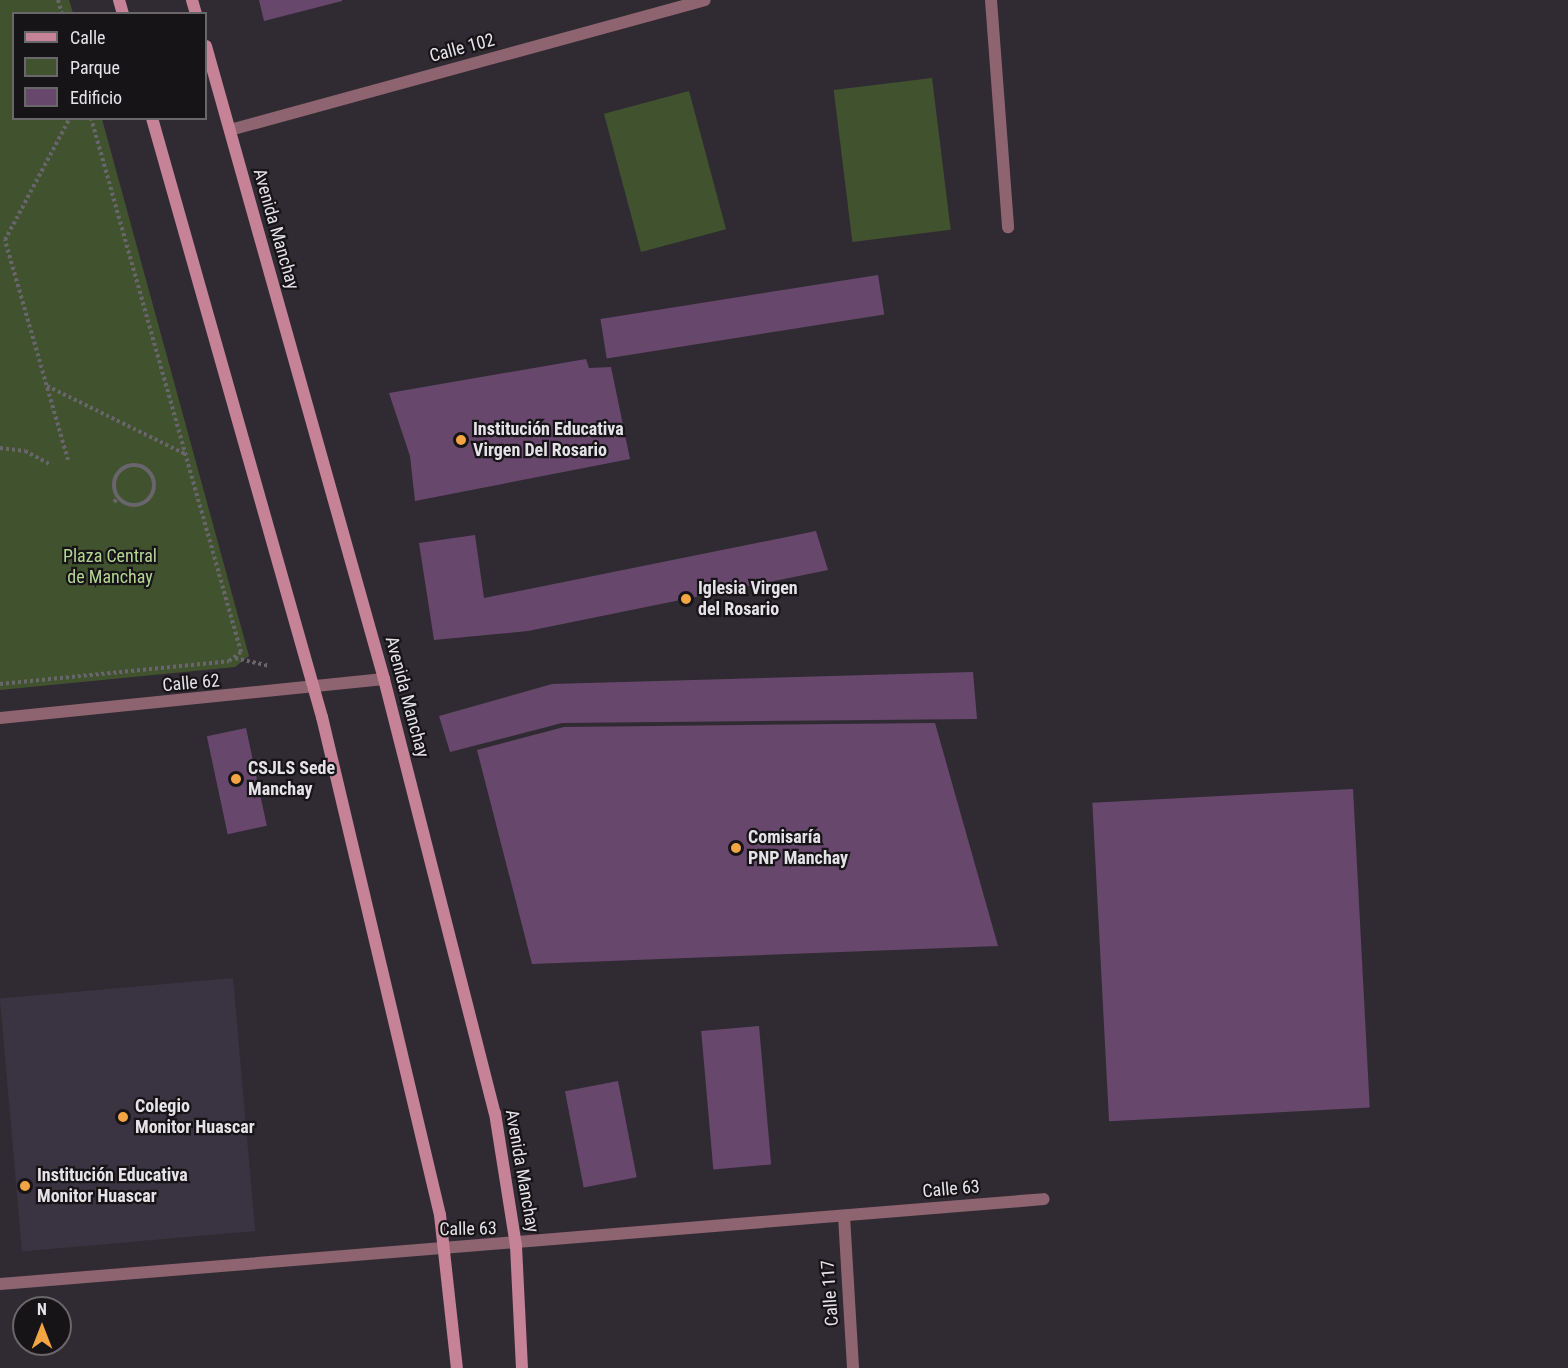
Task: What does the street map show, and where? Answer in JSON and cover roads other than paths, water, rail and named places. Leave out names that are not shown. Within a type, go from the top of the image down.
[{"type":"street","name":"Calle 102","points":[[230,130],[704,0]]},
{"type":"street","points":[[991,0],[1008,226]]},
{"type":"street","name":"Avenida Manchay","points":[[207,50],[384,680],[495,1113],[516,1246],[522,1368]]},
{"type":"street","points":[[153,120],[314,689],[446,1246],[457,1368]]},
{"type":"street","name":"Calle 62","points":[[0,718],[314,689],[384,680]]},
{"type":"street","name":"Calle 63","points":[[0,1284],[446,1246],[516,1246],[1044,1199]]},
{"type":"street","name":"Calle 117","points":[[844,1216],[853,1368]]},
{"type":"place","name":"Institución Educativa Virgen Del Rosario","points":[[461,440]]},
{"type":"place","name":"Iglesia Virgen del Rosario","points":[[686,599]]},
{"type":"place","name":"CSJLS Sede Manchay","points":[[236,779]]},
{"type":"place","name":"Comisaría PNP Manchay","points":[[736,848]]},
{"type":"place","name":"Colegio Monitor Huascar","points":[[123,1117]]},
{"type":"place","name":"Institución Educativa Monitor Huascar","points":[[25,1186]]},
{"type":"park label","name":"Plaza Central de Manchay","points":[[110,567]]}]
